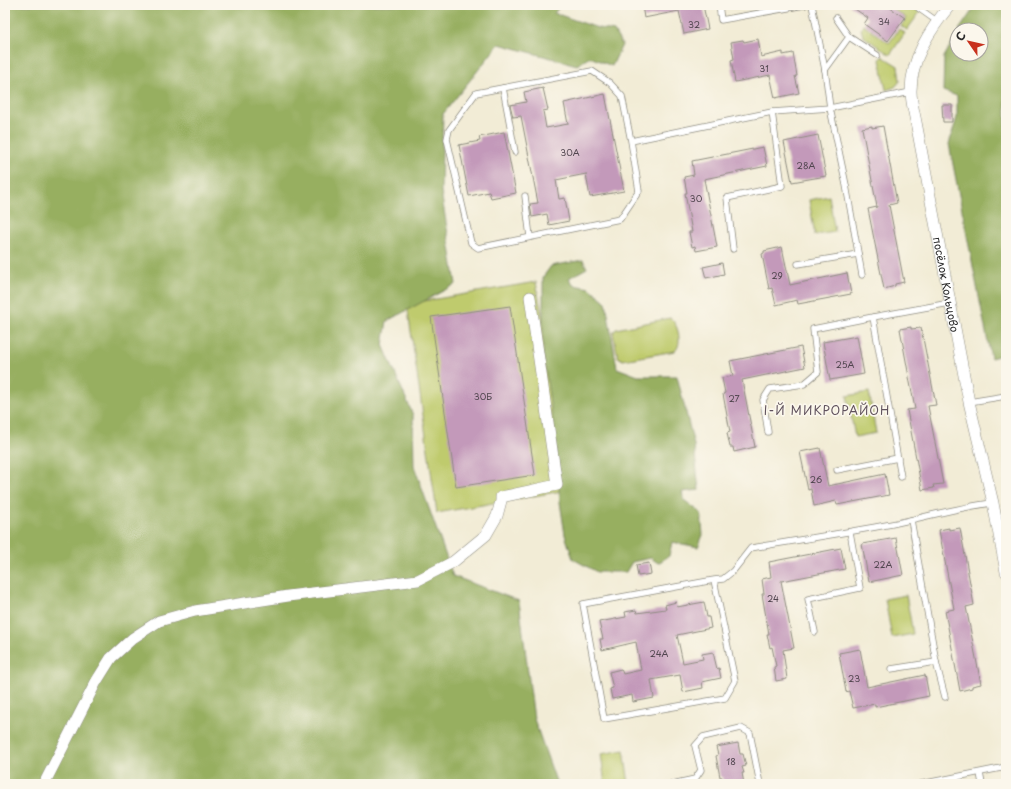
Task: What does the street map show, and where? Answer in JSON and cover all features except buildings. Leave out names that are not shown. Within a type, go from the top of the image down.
[{"type":"street","name":"посёлок Кольцово","points":[[950,5],[924,42],[913,68],[911,92],[969,402],[993,503],[1006,572]]},
{"type":"street","points":[[44,784],[96,682],[111,658],[133,638],[159,621],[195,611],[288,596],[418,580],[453,562],[486,535],[497,516],[501,497],[557,485],[530,297]]},
{"type":"lane","points":[[719,5],[721,20],[805,5]]},
{"type":"lane","points":[[812,5],[862,275]]},
{"type":"lane","points":[[914,5],[938,22]]},
{"type":"lane","points":[[836,18],[849,37],[877,55]]},
{"type":"lane","points":[[825,70],[849,37]]},
{"type":"lane","points":[[592,71],[610,83],[622,96],[639,191],[620,219],[478,248],[471,243],[447,139],[449,130],[476,93],[503,88],[592,71]]},
{"type":"lane","points":[[503,88],[514,152]]},
{"type":"lane","points":[[631,141],[772,112],[830,108],[911,92]]},
{"type":"lane","points":[[733,249],[727,198],[782,186],[772,112]]},
{"type":"lane","points":[[525,196],[530,237]]},
{"type":"lane","points":[[798,264],[858,254]]},
{"type":"lane","points":[[768,432],[763,400],[770,389],[804,384],[818,372],[813,329],[950,303]]},
{"type":"lane","points":[[873,317],[901,477]]},
{"type":"lane","points":[[969,402],[1006,396]]},
{"type":"lane","points":[[838,470],[898,458]]},
{"type":"lane","points":[[714,580],[735,681],[725,698],[604,720],[583,604],[714,580],[723,579],[733,571],[751,548],[850,532],[911,520],[965,506],[993,503]]},
{"type":"lane","points":[[911,520],[936,662],[945,697]]},
{"type":"lane","points":[[815,632],[808,599],[860,588],[850,532]]},
{"type":"lane","points":[[890,669],[936,662]]},
{"type":"lane","points":[[672,784],[695,779],[701,770],[695,746],[703,737],[741,728],[750,733],[760,784]]},
{"type":"lane","points":[[921,784],[1006,767]]},
{"type":"lane","points":[[980,773],[982,784]]},
{"type":"green space","points":[[5,5],[562,5],[554,13],[598,28],[614,31],[622,45],[612,66],[590,57],[577,65],[499,44],[443,114],[441,191],[456,284],[387,321],[383,345],[413,415],[414,466],[453,576],[519,601],[534,719],[557,784],[5,784]]},
{"type":"green space","points":[[888,5],[910,5],[920,12],[907,30],[901,26],[906,18]]},
{"type":"green space","points":[[976,5],[1006,5],[1006,354],[991,358],[949,144],[957,117],[957,96],[943,91],[944,57],[949,48],[949,62],[989,62],[989,22],[964,22]]},
{"type":"green space","points":[[863,25],[889,43],[899,29],[905,33],[890,55],[863,36],[861,29]]},
{"type":"green space","points":[[882,56],[898,66],[900,81],[895,87],[886,90],[880,60]]},
{"type":"green space","points":[[829,196],[835,232],[815,235],[809,200]]},
{"type":"green space","points":[[583,260],[587,268],[569,278],[573,285],[590,288],[606,302],[617,368],[638,376],[677,376],[694,445],[699,490],[682,492],[684,500],[701,513],[703,535],[698,547],[672,542],[669,556],[658,563],[651,558],[632,562],[626,572],[597,572],[573,559],[565,535],[560,502],[554,429],[543,354],[543,277],[551,266]]},
{"type":"green space","points":[[536,282],[573,489],[437,513],[407,304]]},
{"type":"green space","points":[[670,318],[675,324],[679,339],[679,344],[675,351],[623,360],[618,357],[613,333],[616,329]]},
{"type":"green space","points":[[869,392],[876,433],[855,437],[847,396]]},
{"type":"green space","points":[[906,595],[913,634],[892,638],[885,599]]},
{"type":"green space","points":[[624,750],[629,784],[605,784],[601,754]]},
{"type":"district","name":"I-Й МИКРОРАЙОН","points":[[827,410]]}]
